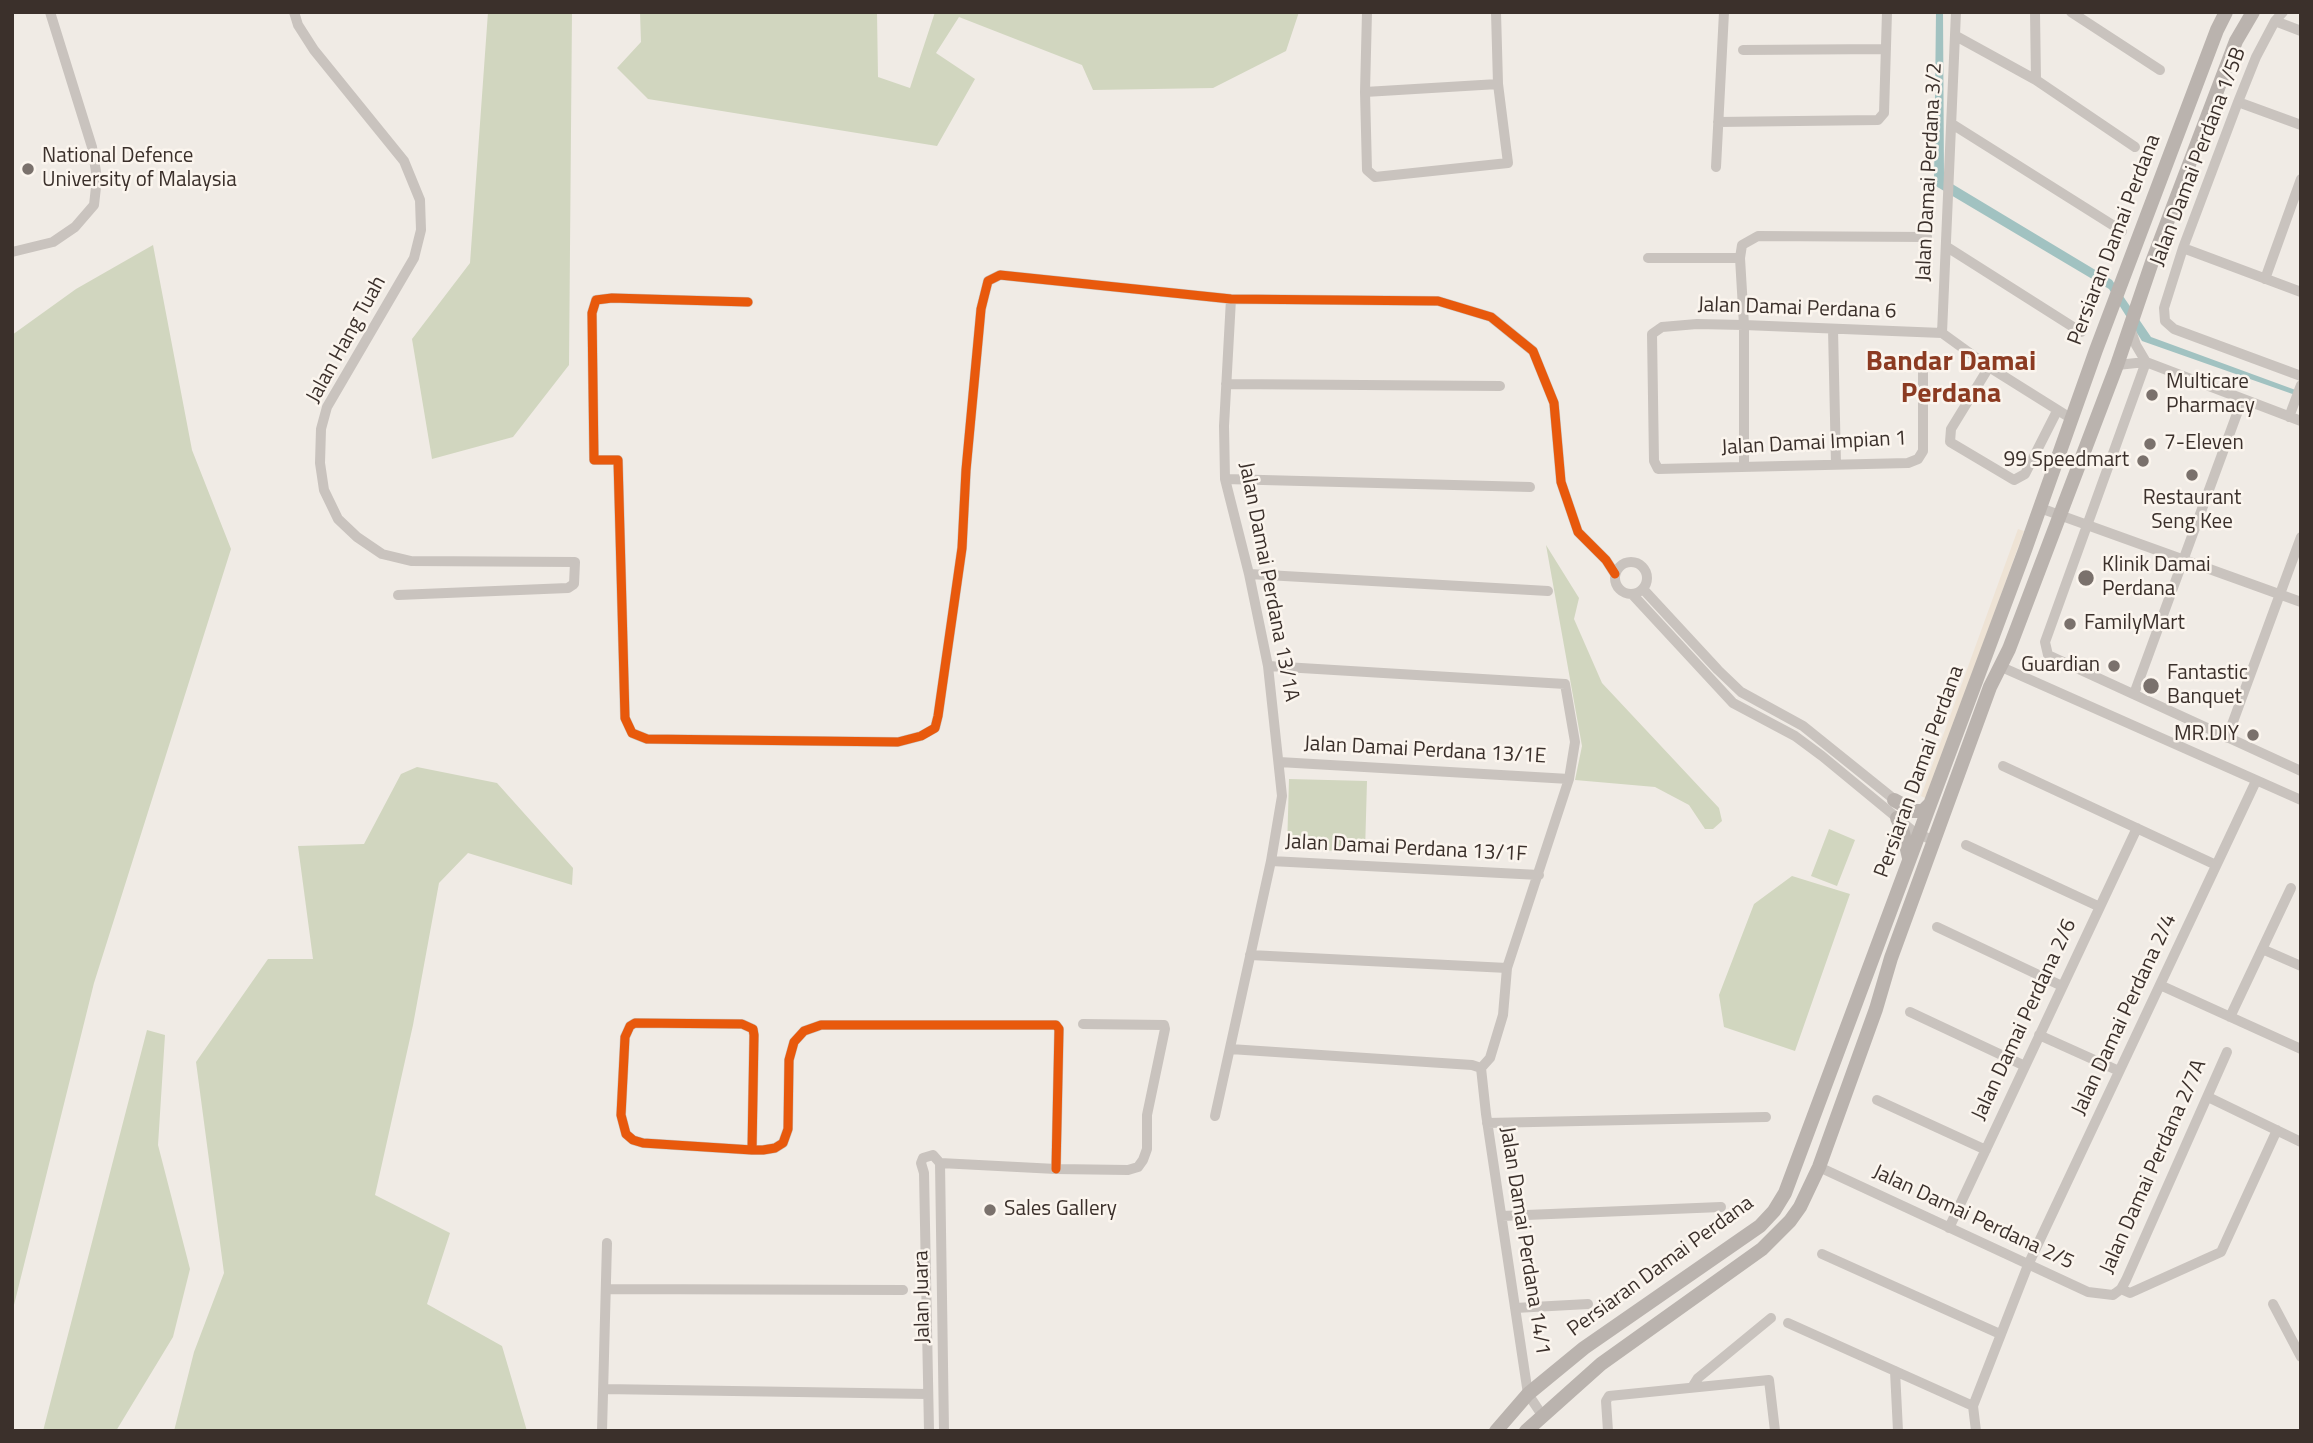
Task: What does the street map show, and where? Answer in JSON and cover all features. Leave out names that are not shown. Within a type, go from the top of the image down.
[{"type":"main road","name":"Persiaran Damai Perdana","points":[[1496,1431],[1528,1394],[1584,1348],[1769,1218],[1785,1193],[2217,30],[2226,12]]},
{"type":"main road","name":"Persiaran Damai Perdana","points":[[1526,1431],[1601,1364],[1746,1261],[1790,1222],[1800,1207],[1819,1167],[1990,687],[2009,649],[2236,41],[2253,12]]},
{"type":"main road","name":"Persiaran Damai Perdana","points":[[1928,856],[1945,834],[2006,669],[2009,649]]},
{"type":"main road","points":[[1894,800],[1914,811],[1923,811],[1930,804]]},
{"type":"main road","points":[[1897,818],[1910,860]]},
{"type":"main road","points":[[1739,1241],[1732,1253],[1738,1260],[1746,1261]]},
{"type":"street","points":[[12,252],[53,242],[75,227],[94,205],[97,178],[92,147],[50,12]]},
{"type":"street","name":"Jalan Hang Tuah","points":[[294,12],[298,25],[314,50],[404,161],[420,200],[421,230],[414,258],[327,407],[321,429],[320,463],[324,490],[338,519],[357,537],[382,554],[411,561],[575,562],[574,584],[568,589],[398,595]]},
{"type":"street","points":[[1380,12],[1367,13],[1365,92],[1369,173],[1375,177],[1508,163],[1498,85],[1496,12]]},
{"type":"street","points":[[1716,167],[1724,12]]},
{"type":"street","points":[[1718,122],[1878,120],[1884,113],[1887,12]]},
{"type":"street","name":"Jalan Damai Perdana 3/2","points":[[1942,333],[1956,12]]},
{"type":"street","points":[[2035,12],[2036,80]]},
{"type":"street","points":[[2071,12],[2160,70]]},
{"type":"street","points":[[2279,17],[2301,31]]},
{"type":"street","name":"Jalan Damai Perdana 1/5B","points":[[2279,17],[2256,57],[2238,102],[2183,248],[2164,308],[2165,321],[2175,329],[2301,376]]},
{"type":"street","points":[[1956,36],[2036,80],[2136,147]]},
{"type":"street","points":[[1744,50],[1886,48]]},
{"type":"street","points":[[1365,92],[1498,85]]},
{"type":"street","points":[[2238,102],[2301,125]]},
{"type":"street","points":[[1952,124],[2122,231]]},
{"type":"street","points":[[2265,279],[2301,179]]},
{"type":"street","points":[[1744,467],[1744,325],[1740,258],[1742,245],[1758,236],[1927,237]]},
{"type":"street","points":[[1947,247],[2081,332]]},
{"type":"street","points":[[2183,248],[2301,292]]},
{"type":"street","points":[[1648,258],[1740,258]]},
{"type":"street","points":[[748,302],[612,298],[596,300],[592,313],[594,460],[618,460],[625,718],[632,733],[647,739],[898,742],[921,736],[935,728],[939,716],[962,548],[966,470],[981,309],[988,281],[1000,275],[1019,276],[1231,299],[1438,301],[1491,317],[1533,351],[1554,403],[1561,482],[1578,532],[1606,560],[1615,574],[1617,587],[1632,594],[1733,703],[1795,736],[1897,818],[1936,835]]},
{"type":"street","name":"Jalan Damai Perdana 13/1A","points":[[1215,1116],[1271,861],[1282,796],[1268,666],[1249,574],[1225,479],[1224,426],[1231,299]]},
{"type":"street","name":"Jalan Damai Perdana 6","points":[[1658,469],[1654,461],[1652,334],[1662,327],[1697,324],[1744,325],[1942,333]]},
{"type":"street","points":[[2130,328],[2146,362]]},
{"type":"street","points":[[1833,329],[1836,464]]},
{"type":"street","points":[[1942,333],[1989,368],[2072,419]]},
{"type":"street","points":[[2146,362],[2045,642],[2048,655],[2301,771]]},
{"type":"street","points":[[2117,365],[2146,362],[2301,421]]},
{"type":"street","name":"Jalan Damai Impian 1","points":[[1658,469],[1908,463],[1923,451],[1923,365]]},
{"type":"street","points":[[1989,368],[1951,429],[1950,442],[2014,480],[2025,474],[2057,411]]},
{"type":"street","points":[[1226,384],[1500,386]]},
{"type":"street","points":[[2289,417],[2301,385]]},
{"type":"street","points":[[2134,694],[2242,400]]},
{"type":"street","points":[[1225,479],[1530,487]]},
{"type":"street","points":[[2040,508],[2301,602]]},
{"type":"street","points":[[2227,738],[2301,537]]},
{"type":"street","points":[[1606,560],[1635,562],[1646,570],[1648,580],[1643,589],[1632,594]]},
{"type":"street","points":[[1615,574],[1624,563]]},
{"type":"street","points":[[1249,574],[1548,591]]},
{"type":"street","points":[[1643,589],[1741,692],[1803,726],[1894,800],[1921,829]]},
{"type":"street","points":[[1230,1049],[1472,1065],[1481,1068],[1490,1058],[1503,1015],[1507,968],[1569,779],[1575,742],[1565,684],[1268,666]]},
{"type":"street","points":[[2006,669],[2301,800]]},
{"type":"street","name":"Jalan Damai Perdana 13/1E","points":[[1279,762],[1569,779]]},
{"type":"street","points":[[2003,766],[2216,865]]},
{"type":"street","name":"Jalan Damai Perdana 2/4","points":[[1973,1406],[2028,1265],[2256,781]]},
{"type":"street","name":"Jalan Damai Perdana 2/6","points":[[1949,1228],[2137,828]]},
{"type":"street","points":[[1966,845],[2100,907]]},
{"type":"street","name":"Jalan Damai Perdana 13/1F","points":[[1271,861],[1539,876]]},
{"type":"street","points":[[2230,1017],[2291,888]]},
{"type":"street","points":[[1937,927],[2062,986]]},
{"type":"street","points":[[2262,949],[2301,966]]},
{"type":"street","points":[[1250,955],[1507,968]]},
{"type":"street","points":[[2160,985],[2301,1049]]},
{"type":"street","points":[[1910,1012],[2025,1066]]},
{"type":"street","points":[[752,1150],[753,1029],[742,1024],[635,1023],[630,1026],[625,1037],[621,1115],[626,1134],[643,1143],[752,1150],[775,1148],[783,1143],[789,1115],[789,1060],[794,1042],[804,1031],[821,1026],[1053,1024],[1059,1027],[1056,1169]]},
{"type":"street","points":[[940,1163],[1056,1169],[1128,1170],[1138,1167],[1147,1149],[1147,1115],[1164,1026],[1083,1024]]},
{"type":"street","points":[[2039,1035],[2119,1071]]},
{"type":"street","name":"Jalan Damai Perdana 2/7A","points":[[2117,1292],[2227,1052]]},
{"type":"street","name":"Jalan Damai Perdana 14/1","points":[[1481,1068],[1528,1394],[1542,1415]]},
{"type":"street","points":[[2208,1097],[2301,1142]]},
{"type":"street","points":[[1877,1100],[1986,1150]]},
{"type":"street","points":[[1487,1123],[1766,1117]]},
{"type":"street","points":[[2117,1292],[2130,1293],[2221,1252],[2277,1130]]},
{"type":"street","name":"Jalan Juara","points":[[929,1431],[924,1173],[920,1163],[923,1158],[933,1155],[940,1163],[944,1431]]},
{"type":"street","name":"Jalan Damai Perdana 2/5","points":[[1819,1167],[2088,1292],[2117,1292]]},
{"type":"street","points":[[1502,1216],[1721,1207]]},
{"type":"street","points":[[602,1431],[607,1243]]},
{"type":"street","points":[[1822,1254],[2000,1334]]},
{"type":"street","points":[[606,1289],[903,1290]]},
{"type":"street","points":[[1515,1308],[1588,1304]]},
{"type":"street","points":[[2273,1304],[2301,1357]]},
{"type":"street","points":[[1693,1386],[1698,1378],[1771,1318]]},
{"type":"street","points":[[1788,1323],[1973,1406],[1976,1431]]},
{"type":"street","points":[[1895,1371],[1898,1431]]},
{"type":"street","points":[[1608,1431],[1606,1401],[1609,1396],[1769,1380],[1775,1431]]},
{"type":"street","points":[[603,1388],[928,1394]]},
{"type":"green space","points":[[488,12],[572,12],[569,365],[513,437],[432,459],[412,339],[470,263]]},
{"type":"green space","points":[[640,12],[877,12],[878,77],[910,88],[935,12],[1299,12],[1286,51],[1213,88],[1093,90],[1082,65],[959,17],[936,53],[975,79],[937,146],[648,99],[617,68],[641,42]]},
{"type":"green space","points":[[153,245],[192,450],[231,549],[94,983],[12,1313],[12,335],[76,289]]},
{"type":"green space","points":[[1546,545],[1579,598],[1574,619],[1602,683],[1719,808],[1722,821],[1713,829],[1705,829],[1689,805],[1655,787],[1575,780],[1582,746]]},
{"type":"green space","points":[[417,767],[497,783],[573,868],[572,885],[468,853],[439,883],[413,1025],[375,1195],[450,1233],[427,1304],[502,1346],[527,1431],[174,1431],[194,1352],[224,1273],[196,1062],[268,959],[313,959],[298,846],[364,844],[401,774]]},
{"type":"green space","points":[[1289,779],[1367,781],[1365,852],[1287,849]]},
{"type":"green space","points":[[1829,829],[1855,840],[1837,886],[1811,876]]},
{"type":"green space","points":[[1792,876],[1850,894],[1795,1051],[1724,1027],[1719,995],[1754,904]]},
{"type":"green space","points":[[147,1030],[165,1035],[158,1145],[190,1269],[173,1337],[116,1431],[43,1431]]},
{"type":"shaded area","points":[[2018,529],[2024,531],[1927,799],[1921,796]]},
{"type":"water","points":[[1936,12],[1943,12],[1944,179],[2112,280],[2151,337],[2301,392],[2301,397],[2142,341],[2109,289],[1934,185]]},
{"type":"cycle path","points":[[748,302],[612,298],[596,300],[592,313],[594,460],[618,460],[625,718],[632,733],[647,739],[898,742],[921,736],[935,728],[962,548],[966,470],[981,309],[988,281],[1000,275],[1231,299],[1438,301],[1491,317],[1533,351],[1554,403],[1561,482],[1578,532],[1606,560],[1615,574]]},
{"type":"cycle path","points":[[752,1150],[753,1029],[742,1024],[635,1023],[630,1026],[625,1037],[621,1115],[626,1134],[643,1143],[752,1150],[763,1150],[783,1143],[788,1129],[789,1060],[794,1042],[804,1031],[821,1025],[1056,1025],[1059,1029],[1056,1169]]},
{"type":"place","name":"National Defence University of Malaysia","points":[[28,169]]},
{"type":"place","name":"Multicare Pharmacy","points":[[2152,395]]},
{"type":"place","name":"7-Eleven","points":[[2150,444]]},
{"type":"place","name":"99 Speedmart","points":[[2143,461]]},
{"type":"place","name":"Restaurant Seng Kee","points":[[2192,475]]},
{"type":"place","name":"Klinik Damai Perdana","points":[[2086,578]]},
{"type":"place","name":"FamilyMart","points":[[2070,624]]},
{"type":"place","name":"Guardian","points":[[2114,666]]},
{"type":"place","name":"Fantastic Banquet","points":[[2151,686]]},
{"type":"place","name":"MR.DIY","points":[[2253,735]]},
{"type":"place","name":"Sales Gallery","points":[[990,1210]]},
{"type":"district","name":"Bandar Damai Perdana","points":[[1951,379]]}]
